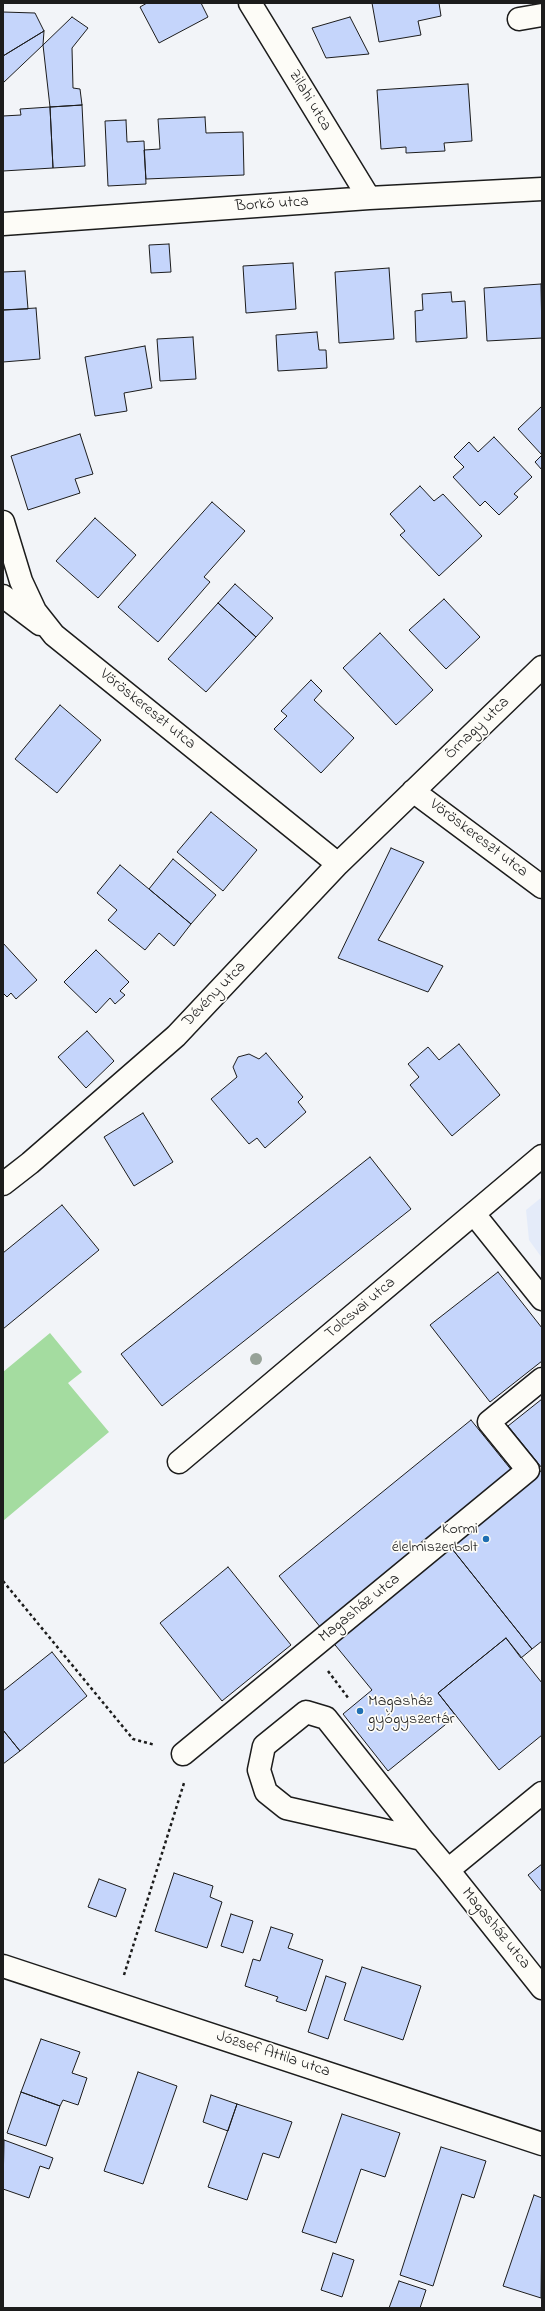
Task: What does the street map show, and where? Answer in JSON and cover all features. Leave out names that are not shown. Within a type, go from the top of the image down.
[{"type":"street","name":"Zilahi utca","points":[[250,3],[369,198]]},
{"type":"street","points":[[519,19],[542,15],[540,3]]},
{"type":"street","name":"Borkő utca","points":[[3,224],[369,198],[542,189]]},
{"type":"street","name":"Vöröskereszt utca","points":[[3,522],[21,581],[35,611],[54,635],[338,864]]},
{"type":"street","points":[[3,596],[54,635]]},
{"type":"street","name":"Őrnagy utca","points":[[413,791],[542,667]]},
{"type":"street","name":"Vöröskereszt utca","points":[[413,791],[542,887]]},
{"type":"street","name":"Dévény utca","points":[[3,1184],[30,1163],[176,1036],[338,864],[413,791]]},
{"type":"street","name":"Tolcsvai utca","points":[[179,1462],[542,1156]]},
{"type":"street","points":[[474,1214],[542,1299]]},
{"type":"street","name":"Magasház utca","points":[[183,1754],[528,1470],[489,1422],[542,1379]]},
{"type":"street","name":"Magasház utca","points":[[422,1839],[286,1808],[266,1792],[259,1770],[264,1746],[306,1712],[326,1718],[542,1988]]},
{"type":"street","points":[[448,1870],[542,1793]]},
{"type":"street","name":"József Attila utca","points":[[3,1966],[542,2144]]},
{"type":"path","points":[[3,1582],[133,1739],[193,1757],[123,1977]]},
{"type":"shaded area","points":[[542,1197],[542,1258],[529,1240],[526,1210]]},
{"type":"green space","points":[[50,1333],[82,1372],[68,1383],[109,1432],[3,1521],[3,1372]]},
{"type":"building","points":[[147,3],[201,3],[208,17],[159,43],[140,7]]},
{"type":"building","points":[[372,3],[439,3],[441,16],[418,21],[421,35],[379,42]]},
{"type":"building","points":[[3,12],[35,13],[44,31],[3,56]]},
{"type":"building","points":[[72,17],[88,28],[72,48],[73,88],[80,89],[82,105],[50,107],[43,45]]},
{"type":"building","points":[[350,17],[369,54],[326,58],[312,28]]},
{"type":"building","points":[[44,31],[43,45],[3,83],[3,56]]},
{"type":"building","points":[[468,84],[472,141],[444,143],[445,151],[406,153],[406,147],[381,149],[377,90]]},
{"type":"building","points":[[82,105],[85,166],[53,168],[50,107]]},
{"type":"building","points":[[50,107],[53,168],[3,171],[3,116],[21,115],[20,109]]},
{"type":"building","points":[[205,117],[206,133],[243,132],[244,175],[146,179],[144,150],[160,149],[158,119]]},
{"type":"building","points":[[126,120],[127,142],[144,141],[146,184],[108,186],[105,121]]},
{"type":"building","points":[[169,244],[171,272],[151,273],[149,245]]},
{"type":"building","points":[[293,263],[296,309],[246,313],[243,266]]},
{"type":"building","points":[[389,268],[394,339],[339,343],[335,272]]},
{"type":"building","points":[[25,271],[28,309],[3,310],[3,272]]},
{"type":"building","points":[[541,284],[542,338],[487,341],[484,288]]},
{"type":"building","points":[[451,292],[452,302],[465,301],[467,338],[416,342],[415,311],[423,310],[422,294]]},
{"type":"building","points":[[36,308],[40,359],[3,362],[3,310]]},
{"type":"building","points":[[317,332],[319,350],[326,350],[327,368],[278,371],[276,335]]},
{"type":"building","points":[[193,337],[196,379],[160,381],[157,339]]},
{"type":"building","points":[[145,346],[152,388],[124,393],[127,411],[95,416],[85,357]]},
{"type":"building","points":[[542,406],[542,455],[518,429]]},
{"type":"building","points":[[80,434],[93,474],[75,479],[80,493],[28,510],[11,456]]},
{"type":"building","points":[[494,437],[532,477],[514,494],[518,497],[499,515],[485,501],[480,506],[453,477],[464,467],[454,457],[469,442],[478,452]]},
{"type":"building","points":[[542,455],[542,470],[535,462]]},
{"type":"building","points":[[420,486],[434,501],[443,494],[482,536],[439,576],[400,535],[405,531],[390,514]]},
{"type":"building","points":[[212,502],[245,531],[204,577],[210,582],[158,642],[118,607]]},
{"type":"building","points":[[95,518],[136,555],[98,598],[56,561]]},
{"type":"building","points":[[235,584],[273,618],[256,637],[218,603]]},
{"type":"building","points":[[444,599],[480,637],[446,669],[409,630]]},
{"type":"building","points":[[218,603],[256,637],[206,692],[168,659]]},
{"type":"building","points":[[380,633],[433,690],[396,725],[343,668]]},
{"type":"building","points":[[311,680],[322,691],[314,700],[354,738],[321,773],[274,729],[287,716],[281,711]]},
{"type":"building","points":[[60,705],[101,740],[57,793],[15,759]]},
{"type":"building","points":[[211,812],[257,850],[223,891],[177,852]]},
{"type":"building","points":[[391,848],[424,862],[378,940],[443,966],[428,992],[338,958]]},
{"type":"building","points":[[173,859],[216,895],[191,924],[149,889]]},
{"type":"building","points":[[120,865],[191,924],[174,946],[159,933],[145,950],[108,920],[117,910],[97,893]]},
{"type":"building","points":[[3,943],[37,980],[16,999],[11,993],[7,997],[3,993]]},
{"type":"building","points":[[96,950],[129,982],[120,991],[125,995],[115,1004],[110,998],[96,1013],[64,982]]},
{"type":"building","points":[[87,1031],[114,1061],[86,1088],[58,1057]]},
{"type":"building","points":[[459,1044],[500,1095],[452,1136],[410,1085],[419,1077],[408,1064],[428,1047],[439,1060]]},
{"type":"building","points":[[266,1053],[303,1097],[298,1102],[306,1112],[265,1148],[257,1138],[249,1144],[211,1099],[237,1077],[233,1067],[238,1057],[249,1054],[259,1059]]},
{"type":"building","points":[[143,1113],[173,1162],[134,1186],[104,1137]]},
{"type":"building","points":[[370,1157],[411,1209],[162,1406],[121,1354]]},
{"type":"building","points":[[62,1205],[99,1250],[3,1329],[3,1253]]},
{"type":"building","points":[[498,1272],[542,1328],[542,1361],[490,1402],[430,1325]]},
{"type":"building","points":[[542,1399],[542,1468],[508,1426]]},
{"type":"building","points":[[471,1420],[513,1472],[321,1628],[279,1576]]},
{"type":"building","points":[[542,1470],[542,1641],[532,1649],[449,1545]]},
{"type":"building","points":[[449,1545],[532,1649],[521,1658],[506,1638],[438,1693],[456,1716],[388,1771],[343,1714],[372,1690],[331,1640]]},
{"type":"building","points":[[228,1567],[291,1645],[222,1701],[160,1623]]},
{"type":"building","points":[[506,1638],[542,1683],[542,1735],[499,1770],[438,1693]]},
{"type":"building","points":[[52,1652],[87,1696],[20,1751],[3,1730],[3,1691]]},
{"type":"building","points":[[3,1730],[20,1751],[3,1764]]},
{"type":"building","points":[[542,1864],[542,1892],[528,1875]]},
{"type":"building","points":[[174,1873],[213,1886],[210,1897],[222,1902],[207,1948],[155,1931]]},
{"type":"building","points":[[99,1879],[126,1889],[116,1917],[88,1907]]},
{"type":"building","points":[[231,1914],[253,1921],[243,1953],[221,1946]]},
{"type":"building","points":[[271,1927],[293,1934],[288,1948],[323,1960],[306,2011],[276,2001],[278,1997],[245,1986],[253,1959],[260,1961]]},
{"type":"building","points":[[362,1967],[421,1986],[403,2040],[344,2020]]},
{"type":"building","points":[[326,1976],[346,1983],[328,2039],[308,2032]]},
{"type":"building","points":[[41,2039],[80,2052],[72,2073],[87,2078],[78,2105],[63,2100],[60,2106],[21,2092]]},
{"type":"building","points":[[138,2072],[177,2086],[143,2184],[104,2171]]},
{"type":"building","points":[[21,2092],[60,2106],[46,2146],[7,2133]]},
{"type":"building","points":[[211,2095],[237,2104],[228,2131],[203,2122]]},
{"type":"building","points":[[237,2104],[292,2122],[279,2158],[263,2153],[247,2200],[208,2187]]},
{"type":"building","points":[[342,2114],[400,2133],[385,2177],[361,2169],[336,2243],[302,2232]]},
{"type":"building","points":[[4,2140],[53,2158],[49,2169],[40,2166],[29,2198],[3,2189]]},
{"type":"building","points":[[441,2147],[486,2161],[474,2198],[462,2194],[433,2286],[400,2275]]},
{"type":"building","points":[[534,2195],[542,2198],[541,2298],[503,2286]]},
{"type":"building","points":[[333,2253],[354,2260],[342,2297],[321,2290]]},
{"type":"building","points":[[399,2281],[426,2290],[420,2308],[389,2308]]},
{"type":"place","name":"Kormi élelmiszerbolt","points":[[486,1539]]},
{"type":"place","name":"Magasház gyógyszertár","points":[[360,1711]]}]
